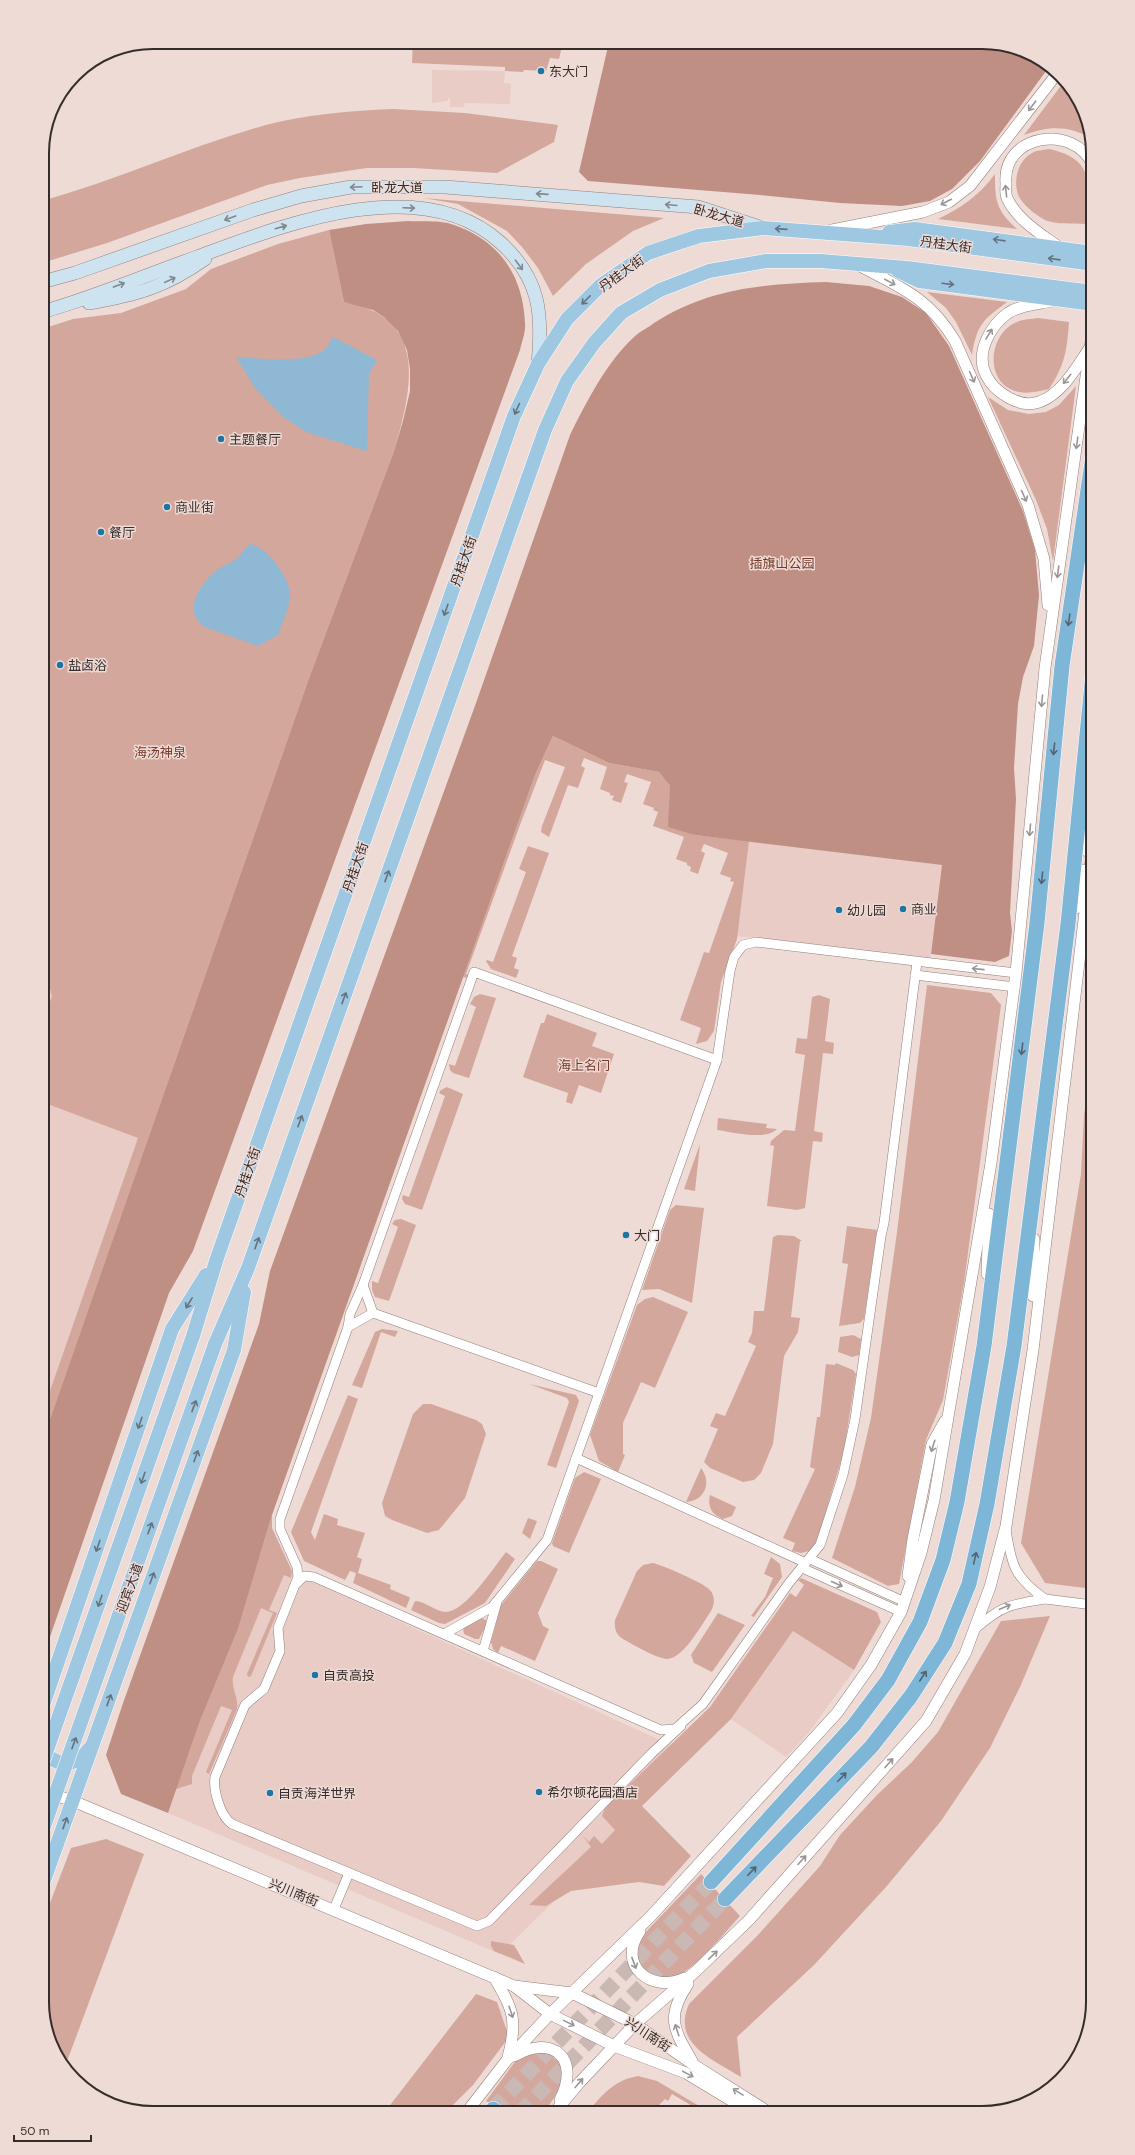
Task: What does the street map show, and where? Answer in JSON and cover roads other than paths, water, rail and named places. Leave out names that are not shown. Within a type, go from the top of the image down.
[{"type":"highway","points":[[711,1882],[854,1725],[888,1680],[920,1622],[943,1560],[956,1502],[984,1346],[1038,923],[1062,666],[1086,503]]},
{"type":"highway","points":[[725,1899],[870,1747],[911,1696],[945,1643],[969,1584],[987,1504],[1014,1346],[1061,979],[1086,741]]},
{"type":"main road","name":"卧龙大道","points":[[49,280],[75,273],[253,210],[300,196],[351,187],[445,187],[698,207],[763,228]]},
{"type":"main road","name":"卧龙大道","points":[[49,310],[114,299],[148,291],[183,274],[221,248],[294,224],[358,210],[407,208],[439,211],[465,219],[487,230],[508,250],[527,275],[535,293],[540,311],[541,334],[538,364]]},
{"type":"main road","name":"丹桂大街","points":[[193,1336],[217,1258],[514,416],[538,364],[567,320],[596,290],[648,253],[700,236],[763,228],[908,239],[1086,263]]},
{"type":"main road","points":[[859,235],[915,229],[1086,252]]},
{"type":"main road","points":[[49,1867],[234,1350],[248,1268],[546,430],[567,381],[594,343],[621,313],[660,290],[709,270],[766,261],[821,261],[884,266],[1086,291]]},
{"type":"main road","points":[[884,266],[919,281],[1086,303]]},
{"type":"main road","points":[[49,1688],[172,1329],[217,1258]]},
{"type":"main road","name":"迎宾大道","points":[[49,1812],[216,1344],[248,1268]]},
{"type":"main road","name":"迎宾大道","points":[[49,1744],[193,1336]]},
{"type":"main road","points":[[49,1756],[53,1760],[71,1763],[85,1755],[94,1743]]},
{"type":"main road","points":[[49,1836],[53,1850],[52,1859]]},
{"type":"street","points":[[820,232],[908,216],[949,202],[970,186],[1054,77]]},
{"type":"street","points":[[1060,248],[1021,217],[1007,197],[1005,176],[1010,160],[1021,147],[1038,139],[1059,139],[1079,146],[1086,153]]},
{"type":"street","points":[[856,264],[904,289],[928,305],[943,321],[955,341],[1028,505],[1038,532],[1044,559],[1050,630]]},
{"type":"street","points":[[1059,299],[1009,312],[995,324],[985,341],[983,355],[985,374],[996,388],[1009,398],[1023,403],[1038,403],[1053,395],[1086,352]]},
{"type":"street","points":[[471,2106],[507,2060],[550,2014],[651,1916],[837,1713],[871,1665],[903,1607],[921,1554],[932,1508],[950,1412],[991,1163],[1015,987],[1050,630],[1086,377]]},
{"type":"street","points":[[1061,979],[1086,856]]},
{"type":"street","points":[[559,2106],[635,2024],[696,1971],[749,1920],[926,1721],[965,1654],[990,1587],[1006,1526],[1033,1350],[1086,903]]},
{"type":"street","points":[[1001,1088],[1038,923]]},
{"type":"street","points":[[444,1634],[488,1610],[547,1540],[718,1060],[730,969],[736,952],[743,945],[756,942],[1016,973]]},
{"type":"street","points":[[314,1577],[304,1576],[297,1583],[278,1628],[281,1648],[264,1689],[245,1705],[215,1777],[214,1787],[224,1816],[232,1824],[471,1925],[482,1925],[494,1916],[651,1754],[703,1704],[789,1583],[820,1545],[835,1500],[855,1419],[884,1223],[917,962]]},
{"type":"street","points":[[297,1583],[296,1567],[280,1529],[280,1519],[348,1327],[352,1309],[363,1285],[474,972],[718,1060]]},
{"type":"street","points":[[915,975],[1015,987]]},
{"type":"street","points":[[984,1346],[991,1163]]},
{"type":"street","points":[[1033,1350],[1034,1195]]},
{"type":"street","points":[[363,1285],[373,1313]]},
{"type":"street","points":[[348,1327],[373,1313],[599,1393]]},
{"type":"street","points":[[576,1458],[903,1607]]},
{"type":"street","points":[[1006,1526],[1010,1553],[1016,1570],[1027,1586],[1045,1599]]},
{"type":"street","points":[[296,1567],[314,1577],[655,1728],[671,1731],[681,1726]]},
{"type":"street","points":[[974,1630],[992,1614],[1006,1606],[1045,1599],[1086,1604]]},
{"type":"street","points":[[483,1651],[497,1601]]},
{"type":"street","name":"兴川南街","points":[[49,1793],[73,1801],[334,1909],[514,1986],[550,2014],[614,2046],[686,2073],[740,2106]]},
{"type":"street","points":[[334,1909],[349,1873]]},
{"type":"street","points":[[651,1916],[636,1936],[631,1948],[632,1959],[636,1968],[654,1982],[664,1984],[677,1982],[696,1971]]},
{"type":"street","points":[[694,2065],[675,2028],[673,2010],[696,1971]]},
{"type":"street","points":[[494,1977],[505,1996],[512,2016],[514,2029],[507,2060]]},
{"type":"street","name":"兴川南街","points":[[514,1986],[572,1993],[635,2024],[694,2065],[759,2106]]},
{"type":"street","points":[[507,2060],[534,2047],[546,2048],[554,2051],[565,2060],[568,2068],[568,2079],[556,2106]]},
{"type":"water","points":[[333,337],[377,360],[369,374],[367,451],[306,432],[282,416],[255,388],[236,357],[282,360],[305,358],[316,355],[324,350]]},
{"type":"water","points":[[251,544],[264,551],[276,564],[286,579],[290,593],[288,609],[278,635],[258,646],[205,627],[198,621],[194,614],[194,606],[199,590],[211,576],[219,569],[236,559]]},
{"type":"tunnel","points":[[496,2106],[711,1882]]},
{"type":"tunnel","points":[[527,2106],[725,1899]]},
{"type":"place","name":"东大门","points":[[541,71]]},
{"type":"place","name":"主题餐厅","points":[[221,439]]},
{"type":"place","name":"商业街","points":[[167,507]]},
{"type":"place","name":"餐厅","points":[[101,532]]},
{"type":"place","name":"盐卤浴","points":[[60,665]]},
{"type":"place","name":"商业","points":[[903,909]]},
{"type":"place","name":"幼儿园","points":[[839,910]]},
{"type":"place","name":"大门","points":[[626,1235]]},
{"type":"place","name":"自贡高投","points":[[315,1675]]},
{"type":"place","name":"希尔顿花园酒店","points":[[539,1792]]},
{"type":"place","name":"自贡海洋世界","points":[[270,1793]]},
{"type":"park label","name":"插旗山公园","points":[[782,563]]},
{"type":"park label","name":"海汤神泉","points":[[160,752]]},
{"type":"park label","name":"海上名门","points":[[584,1065]]}]
